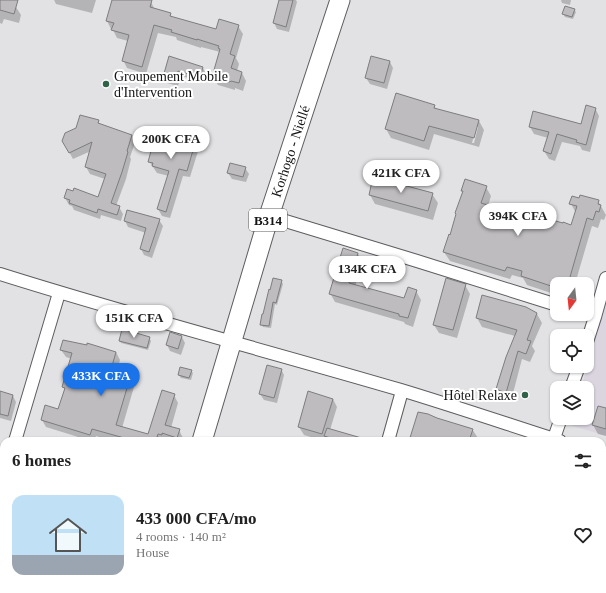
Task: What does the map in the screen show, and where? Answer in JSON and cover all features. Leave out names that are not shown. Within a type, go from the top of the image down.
[{"type":"main road","name":"Korhogo - Niellé","points":[[203,437],[269,216],[340,0]]},
{"type":"street","points":[[269,216],[550,303]]},
{"type":"street","points":[[0,274],[59,293],[402,391],[547,437]]},
{"type":"street","points":[[594,306],[606,278]]},
{"type":"street","points":[[16,437],[59,293]]},
{"type":"street","points":[[389,437],[402,391]]},
{"type":"street","points":[[557,437],[559,425]]},
{"type":"shaded area","points":[[606,304],[606,436],[570,425],[594,425],[594,381],[583,381],[585,373],[594,373],[594,344]]},
{"type":"building","points":[[0,0],[18,0],[14,14],[0,10]]},
{"type":"building","points":[[112,0],[152,0],[150,7],[171,13],[170,16],[216,29],[219,19],[239,25],[230,54],[235,56],[231,68],[242,72],[239,83],[212,77],[220,49],[218,48],[219,46],[171,32],[172,30],[154,25],[142,67],[122,61],[129,35],[111,30],[114,23],[106,21]]},
{"type":"building","points":[[279,0],[293,0],[286,27],[273,23]]},
{"type":"building","points":[[565,6],[575,9],[572,17],[562,14]]},
{"type":"building","points":[[169,56],[203,67],[200,77],[178,71],[175,80],[163,77]]},
{"type":"building","points":[[371,56],[390,61],[384,83],[365,78]]},
{"type":"building","points":[[396,93],[435,105],[434,108],[479,120],[474,138],[429,126],[424,141],[385,129]]},
{"type":"building","points":[[586,105],[596,108],[586,145],[576,142],[577,140],[557,134],[551,154],[543,151],[549,132],[529,127],[533,111],[581,124]]},
{"type":"building","points":[[80,115],[99,120],[98,123],[132,135],[122,172],[111,203],[120,206],[117,215],[98,209],[97,213],[69,203],[70,200],[64,198],[67,189],[73,191],[74,188],[98,197],[106,174],[85,167],[92,142],[69,153],[62,141],[65,133],[76,128]]},
{"type":"building","points":[[157,129],[196,140],[187,171],[179,169],[166,212],[157,209],[169,171],[152,166],[153,163],[148,162]]},
{"type":"building","points":[[230,163],[246,167],[243,177],[227,173]]},
{"type":"building","points":[[373,177],[433,193],[428,211],[369,195]]},
{"type":"building","points":[[465,179],[487,186],[481,203],[536,220],[537,216],[571,225],[577,206],[569,204],[572,196],[579,198],[580,195],[599,200],[598,204],[601,205],[599,212],[596,211],[593,220],[587,218],[570,277],[550,277],[550,286],[521,276],[522,271],[507,267],[505,271],[443,252],[449,234],[450,235],[455,213],[463,191],[461,191]]},
{"type":"building","points":[[127,210],[160,219],[149,252],[140,249],[146,228],[124,221]]},
{"type":"building","points":[[343,248],[358,253],[349,283],[404,298],[408,287],[417,290],[408,318],[399,316],[399,314],[329,294]]},
{"type":"building","points":[[273,278],[282,280],[276,303],[273,302],[269,326],[260,325],[262,314]]},
{"type":"building","points":[[446,278],[466,284],[453,330],[433,325]]},
{"type":"building","points":[[482,295],[526,307],[537,313],[527,340],[531,341],[526,354],[518,351],[506,393],[496,389],[506,357],[517,330],[476,318]]},
{"type":"building","points":[[122,329],[150,337],[147,348],[119,341]]},
{"type":"building","points":[[170,332],[182,336],[178,349],[166,345]]},
{"type":"building","points":[[63,340],[87,345],[87,343],[116,352],[110,373],[130,378],[116,425],[148,434],[162,390],[175,394],[165,425],[180,429],[177,437],[162,433],[162,435],[158,434],[157,437],[121,437],[92,429],[90,435],[41,420],[45,405],[58,409],[65,388],[62,387],[72,353],[60,350]]},
{"type":"building","points":[[267,365],[282,369],[274,398],[259,394]]},
{"type":"building","points":[[180,367],[192,370],[189,378],[178,375]]},
{"type":"building","points":[[0,391],[13,395],[8,416],[0,414]]},
{"type":"building","points":[[308,391],[333,399],[322,434],[298,427]]},
{"type":"building","points":[[598,406],[606,408],[606,429],[592,425],[594,425],[594,419]]},
{"type":"building","points":[[418,412],[473,429],[470,437],[410,437]]},
{"type":"building","points":[[327,428],[358,437],[327,437],[324,436]]},
{"type":"place","name":"Groupement Mobile d'Intervention","points":[[106,84]]},
{"type":"place","name":"Hôtel Relaxe","points":[[525,395]]}]
